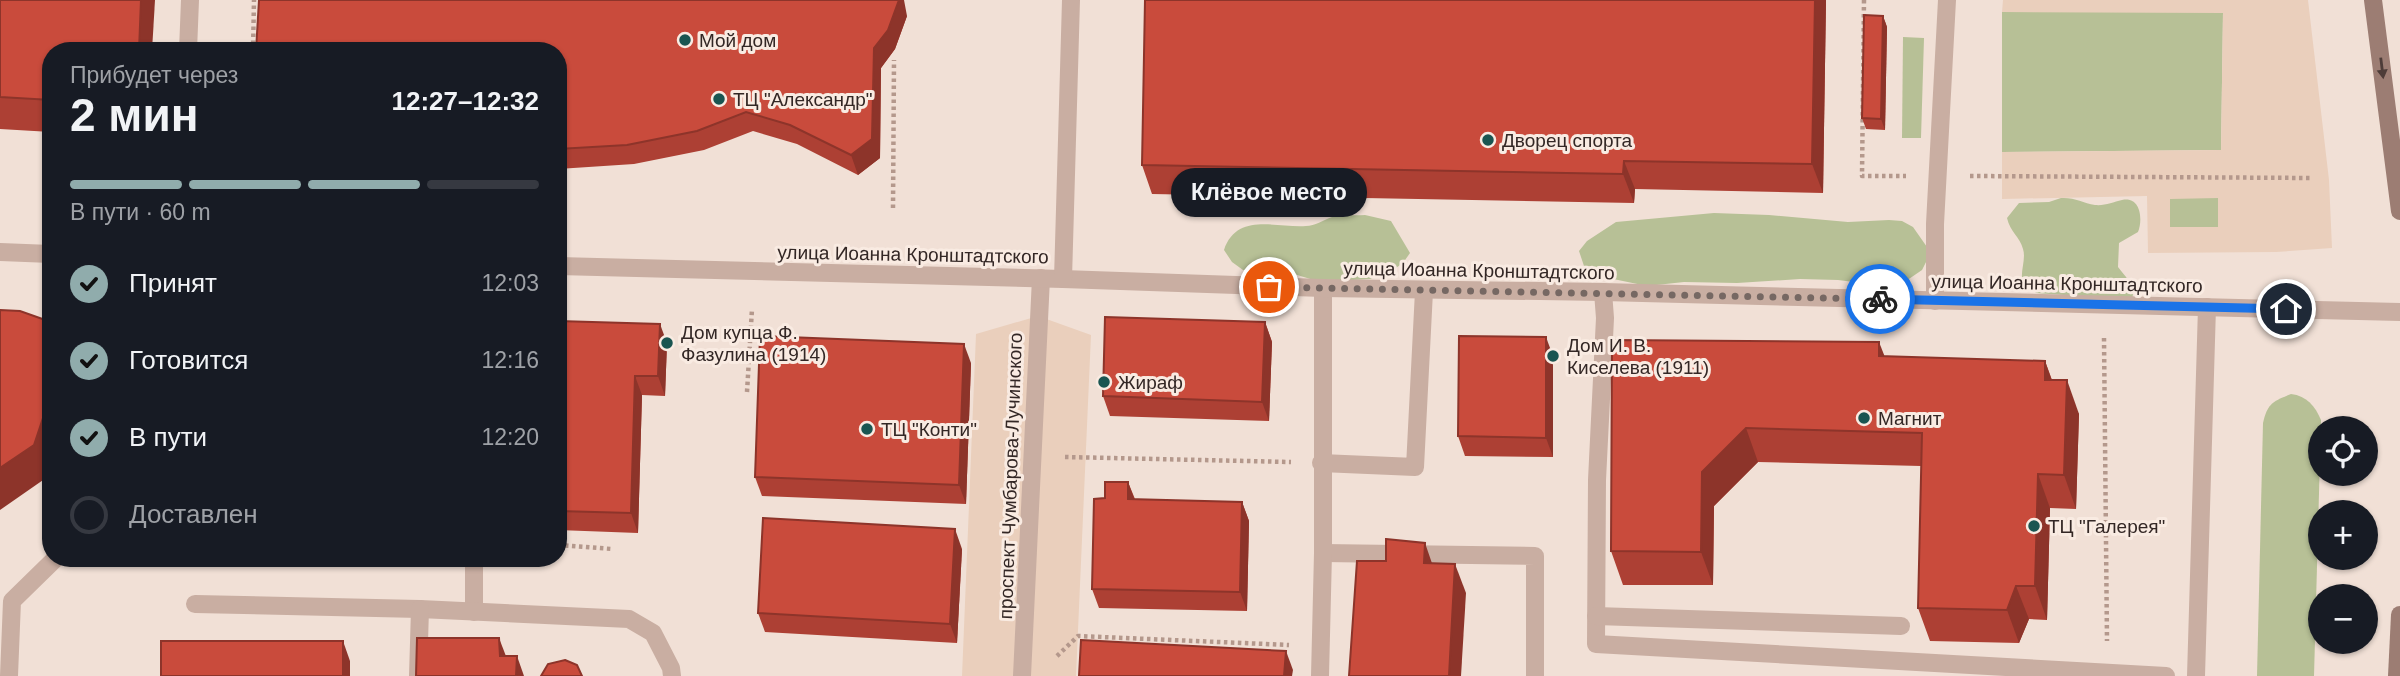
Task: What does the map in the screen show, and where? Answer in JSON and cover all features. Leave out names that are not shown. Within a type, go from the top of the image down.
[{"type":"main road","points":[[2373,0],[2400,211]]},
{"type":"main road","points":[[2397,676],[2400,615]]},
{"type":"street","points":[[188,42],[190,0]]},
{"type":"street","points":[[1063,279],[1070,0]]},
{"type":"street","points":[[1935,300],[1935,224],[1947,0]]},
{"type":"street","points":[[0,252],[42,254]]},
{"type":"street","name":"улица Иоанна Кронштадтского","points":[[567,266],[1424,291],[1603,292],[2400,312]]},
{"type":"street","name":"проспект Чумбарова-Лучинского","points":[[1022,676],[1041,278]]},
{"type":"street","points":[[1320,676],[1323,288]]},
{"type":"street","points":[[1321,463],[1415,467],[1424,291]]},
{"type":"street","points":[[1603,292],[1605,318],[1597,480],[1596,644],[2166,676]]},
{"type":"street","points":[[2196,676],[2207,307]]},
{"type":"street","points":[[1323,553],[1535,556],[1535,676]]},
{"type":"street","points":[[9,676],[12,601],[47,567]]},
{"type":"street","points":[[474,567],[474,612]]},
{"type":"street","points":[[195,604],[420,609],[629,619],[653,634],[671,667],[671,676]]},
{"type":"street","points":[[418,676],[420,609]]},
{"type":"street","points":[[1596,616],[1901,626]]},
{"type":"path","points":[[253,42],[254,0]]},
{"type":"path","points":[[1864,0],[1862,176],[2311,178]]},
{"type":"path","points":[[892,208],[894,60]]},
{"type":"path","points":[[747,392],[752,309]]},
{"type":"path","points":[[2085,673],[2108,650],[2104,331]]},
{"type":"path","points":[[1032,456],[1321,463]]},
{"type":"path","points":[[567,546],[612,549]]},
{"type":"path","points":[[1053,660],[1078,636],[1321,646]]},
{"type":"green space","points":[[2002,12],[2223,12],[2221,150],[2002,152]]},
{"type":"green space","points":[[1903,37],[1924,38],[1921,138],[1902,138]]},
{"type":"green space","points":[[2061,198],[2099,205],[2128,200],[2137,205],[2140,216],[2138,232],[2119,243],[2118,267],[2131,286],[2132,300],[2036,293],[2022,279],[2023,249],[2007,218],[2019,203],[2049,202]]},
{"type":"green space","points":[[2170,198],[2218,198],[2218,227],[2170,227]]},
{"type":"green space","points":[[1714,213],[1848,222],[1902,221],[1913,227],[1927,247],[1928,258],[1922,270],[1903,283],[1878,285],[1800,279],[1737,283],[1684,282],[1647,286],[1594,275],[1584,266],[1579,251],[1587,241],[1616,222]]},
{"type":"green space","points":[[1365,215],[1391,221],[1410,253],[1403,263],[1393,270],[1370,279],[1320,282],[1281,270],[1255,273],[1243,270],[1232,262],[1224,250],[1230,238],[1247,226],[1309,226],[1336,216]]},
{"type":"green space","points":[[2291,394],[2302,397],[2310,402],[2319,416],[2308,416],[2308,486],[2319,486],[2319,500],[2308,500],[2308,570],[2317,570],[2317,584],[2308,584],[2308,654],[2315,654],[2314,676],[2257,676],[2263,423],[2267,411],[2280,399]]},
{"type":"shaded area","points":[[2003,0],[2308,0],[2329,180],[2332,248],[2276,252],[2148,253],[2147,196],[2002,199],[2002,152],[2221,150],[2223,13],[2002,12]],"holes":[[[2218,198],[2218,227],[2170,227],[2170,199]]]},
{"type":"shaded area","points":[[1038,316],[1091,335],[1076,676],[962,676],[976,334]]},
{"type":"building","points":[[0,0],[141,0],[139,42],[42,42],[42,99],[0,97]]},
{"type":"building","name":"ТЦ \"Александр\"","points":[[259,0],[899,0],[888,30],[874,48],[872,139],[851,155],[790,125],[746,112],[697,131],[627,145],[567,148],[567,42],[257,42]]},
{"type":"building","name":"Дворец спорта","points":[[1145,0],[1815,0],[1812,164],[1624,161],[1623,174],[1142,165]]},
{"type":"building","points":[[1864,15],[1883,16],[1881,119],[1862,118]]},
{"type":"building","points":[[0,310],[20,311],[42,319],[42,421],[34,445],[0,468]]},
{"type":"building","points":[[1105,317],[1265,322],[1262,402],[1103,396]]},
{"type":"building","points":[[567,321],[660,324],[658,376],[635,376],[631,513],[567,511]]},
{"type":"building","name":"ТЦ \"Конти\"","points":[[760,336],[964,344],[959,485],[755,477]]},
{"type":"building","points":[[1459,336],[1546,337],[1546,438],[1458,436]]},
{"type":"building","points":[[1612,340],[1879,342],[1879,356],[2045,361],[2045,380],[2067,380],[2064,475],[2038,474],[2035,586],[2016,586],[2007,610],[1918,608],[1922,433],[1746,428],[1702,472],[1701,552],[1611,551]]},
{"type":"building","points":[[1105,482],[1128,482],[1128,499],[1242,502],[1240,592],[1092,589],[1094,499],[1105,498]]},
{"type":"building","points":[[763,518],[955,529],[950,624],[758,613]]},
{"type":"building","points":[[1386,539],[1425,543],[1424,563],[1455,564],[1449,676],[1349,676],[1357,561],[1386,561]]},
{"type":"building","points":[[417,638],[499,638],[500,656],[517,656],[516,676],[416,676]]},
{"type":"building","points":[[1081,640],[1286,651],[1284,676],[1079,676]]},
{"type":"building","points":[[161,641],[343,641],[343,676],[161,676]]},
{"type":"building","points":[[565,660],[577,665],[582,676],[541,676],[548,664]]},
{"type":"way so far","points":[[1269,287],[1880,299]]},
{"type":"place","name":"Мой дом","points":[[685,40]]},
{"type":"place","name":"ТЦ \"Александр\"","points":[[719,99]]},
{"type":"place","name":"Дворец спорта","points":[[1488,140]]},
{"type":"place","name":"Клёвое место","points":[[1269,287]]},
{"type":"place","name":"Дом купца Ф. Фазулина (1914)","points":[[667,343]]},
{"type":"place","name":"Дом И. В. Киселева (1911)","points":[[1553,356]]},
{"type":"place","name":"Жираф","points":[[1104,382]]},
{"type":"place","name":"Магнит","points":[[1864,418]]},
{"type":"place","name":"ТЦ \"Конти\"","points":[[867,429]]},
{"type":"place","name":"ТЦ \"Галерея\"","points":[[2034,526]]},
{"type":"route","points":[[1880,299],[2286,309]]}]
